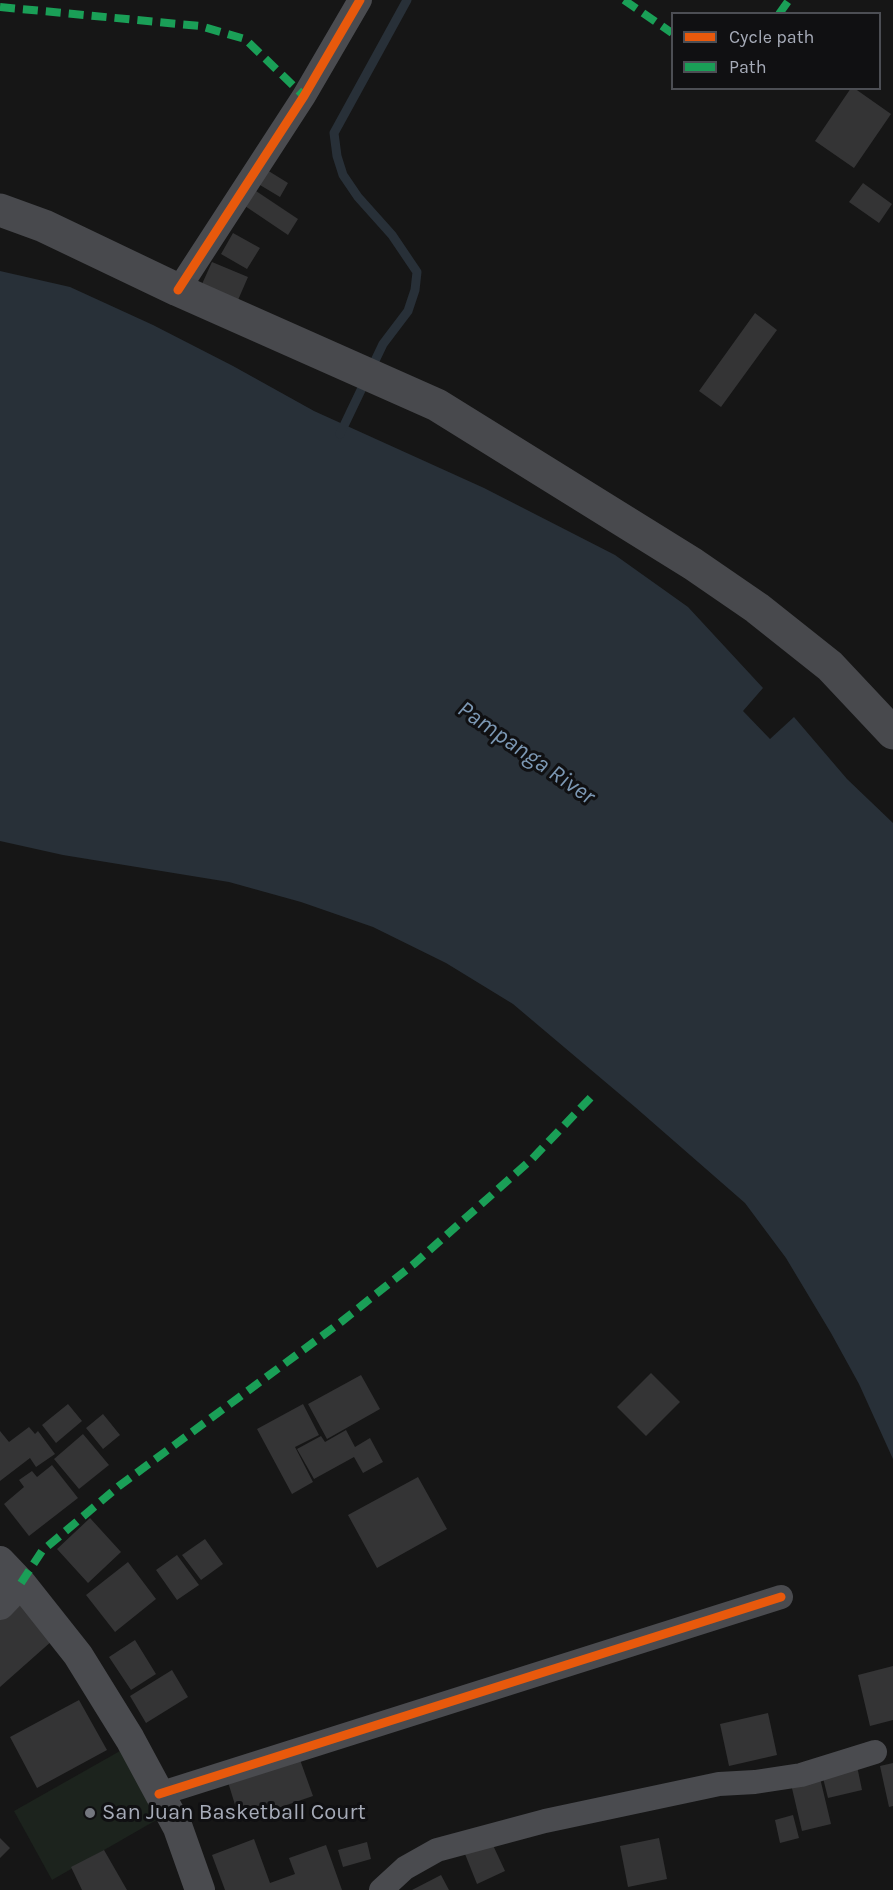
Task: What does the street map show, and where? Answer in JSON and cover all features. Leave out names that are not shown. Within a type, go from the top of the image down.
[{"type":"main road","points":[[0,210],[44,226],[178,290],[437,405],[693,564],[757,608],[830,666],[893,733]]},
{"type":"street","points":[[178,290],[303,96],[360,0]]},
{"type":"street","points":[[0,1561],[21,1583],[78,1655],[130,1739],[178,1828],[200,1890]]},
{"type":"street","points":[[0,1605],[21,1583]]},
{"type":"street","points":[[159,1794],[781,1597]]},
{"type":"street","points":[[381,1890],[405,1868],[437,1850],[545,1821],[719,1784],[756,1782],[801,1775],[875,1752]]},
{"type":"shaded area","name":"San Juan Basketball Court","points":[[127,1747],[165,1815],[52,1880],[14,1811]]},
{"type":"water","name":"Pampanga River","points":[[0,271],[70,287],[153,325],[314,411],[484,488],[615,555],[688,607],[763,688],[743,711],[770,739],[794,717],[847,779],[893,823],[893,1459],[859,1384],[831,1333],[786,1258],[745,1203],[513,1004],[446,963],[373,927],[301,902],[229,882],[63,855],[0,841]]},
{"type":"building","points":[[850,90],[857,90],[891,114],[854,168],[815,141]]},
{"type":"building","points":[[254,162],[288,183],[280,197],[245,176]]},
{"type":"building","points":[[863,183],[892,204],[879,223],[849,202]]},
{"type":"building","points":[[256,191],[298,219],[288,235],[245,206]]},
{"type":"building","points":[[233,233],[260,248],[247,269],[221,254]]},
{"type":"building","points":[[212,262],[248,277],[238,300],[202,284]]},
{"type":"building","points":[[755,313],[777,330],[721,407],[699,391]]},
{"type":"building","points":[[651,1373],[680,1402],[646,1436],[617,1407]]},
{"type":"building","points":[[361,1375],[380,1409],[327,1439],[308,1404]]},
{"type":"building","points":[[68,1404],[82,1421],[56,1443],[42,1425]]},
{"type":"building","points":[[303,1404],[319,1435],[295,1447],[313,1482],[292,1494],[257,1429]]},
{"type":"building","points":[[103,1414],[120,1435],[103,1449],[86,1428]]},
{"type":"building","points":[[29,1427],[35,1434],[38,1431],[55,1454],[36,1467],[30,1458],[0,1481],[0,1431],[9,1442]]},
{"type":"building","points":[[346,1430],[355,1447],[370,1438],[383,1462],[363,1473],[354,1457],[314,1479],[297,1449],[321,1436],[325,1442]]},
{"type":"building","points":[[83,1434],[109,1465],[79,1489],[54,1459]]},
{"type":"building","points":[[52,1465],[78,1498],[29,1536],[4,1504],[24,1487],[19,1480],[32,1471],[37,1477]]},
{"type":"building","points":[[418,1477],[447,1529],[377,1568],[348,1515]]},
{"type":"building","points":[[90,1518],[121,1552],[88,1583],[57,1549]]},
{"type":"building","points":[[205,1539],[223,1564],[201,1580],[182,1555]]},
{"type":"building","points":[[177,1555],[199,1585],[177,1600],[156,1570]]},
{"type":"building","points":[[128,1562],[156,1599],[115,1632],[86,1595]]},
{"type":"building","points":[[20,1602],[53,1640],[0,1687],[0,1620]]},
{"type":"building","points":[[135,1640],[156,1674],[131,1690],[109,1657]]},
{"type":"building","points":[[893,1666],[893,1720],[870,1726],[858,1675]]},
{"type":"building","points":[[172,1670],[188,1697],[146,1723],[130,1696]]},
{"type":"building","points":[[79,1700],[107,1750],[37,1788],[10,1737]]},
{"type":"building","points":[[768,1713],[777,1755],[729,1766],[720,1724]]},
{"type":"building","points":[[299,1757],[313,1796],[240,1821],[228,1782]]},
{"type":"building","points":[[893,1763],[893,1806],[889,1807],[880,1766]]},
{"type":"building","points":[[857,1766],[862,1790],[828,1798],[822,1774]]},
{"type":"building","points":[[820,1778],[831,1824],[802,1831],[791,1784]]},
{"type":"building","points":[[793,1815],[799,1838],[780,1843],[775,1820]]},
{"type":"building","points":[[0,1838],[10,1848],[0,1858]]},
{"type":"building","points":[[659,1838],[667,1879],[628,1887],[620,1846]]},
{"type":"building","points":[[254,1839],[270,1883],[295,1874],[289,1858],[326,1845],[342,1890],[225,1890],[212,1855]]},
{"type":"building","points":[[367,1842],[371,1859],[343,1867],[338,1850]]},
{"type":"building","points":[[492,1843],[505,1871],[477,1884],[465,1854]]},
{"type":"building","points":[[104,1850],[127,1890],[82,1890],[71,1867]]},
{"type":"building","points":[[441,1875],[449,1890],[412,1890]]},
{"type":"waterway","points":[[340,434],[383,344],[408,311],[415,290],[417,272],[392,235],[358,197],[343,175],[337,156],[334,133],[407,0]]},
{"type":"marked path","points":[[624,0],[671,32]]},
{"type":"marked path","points":[[780,12],[789,0]]},
{"type":"marked path","points":[[0,7],[200,26],[245,39],[304,96]]},
{"type":"marked path","points":[[21,1583],[42,1551],[119,1486],[341,1322],[415,1263],[532,1159],[596,1092]]},
{"type":"cycle path","points":[[178,290],[304,96],[360,0]]},
{"type":"cycle path","points":[[159,1794],[781,1597]]},
{"type":"place","name":"San Juan Basketball Court","points":[[90,1813]]}]
